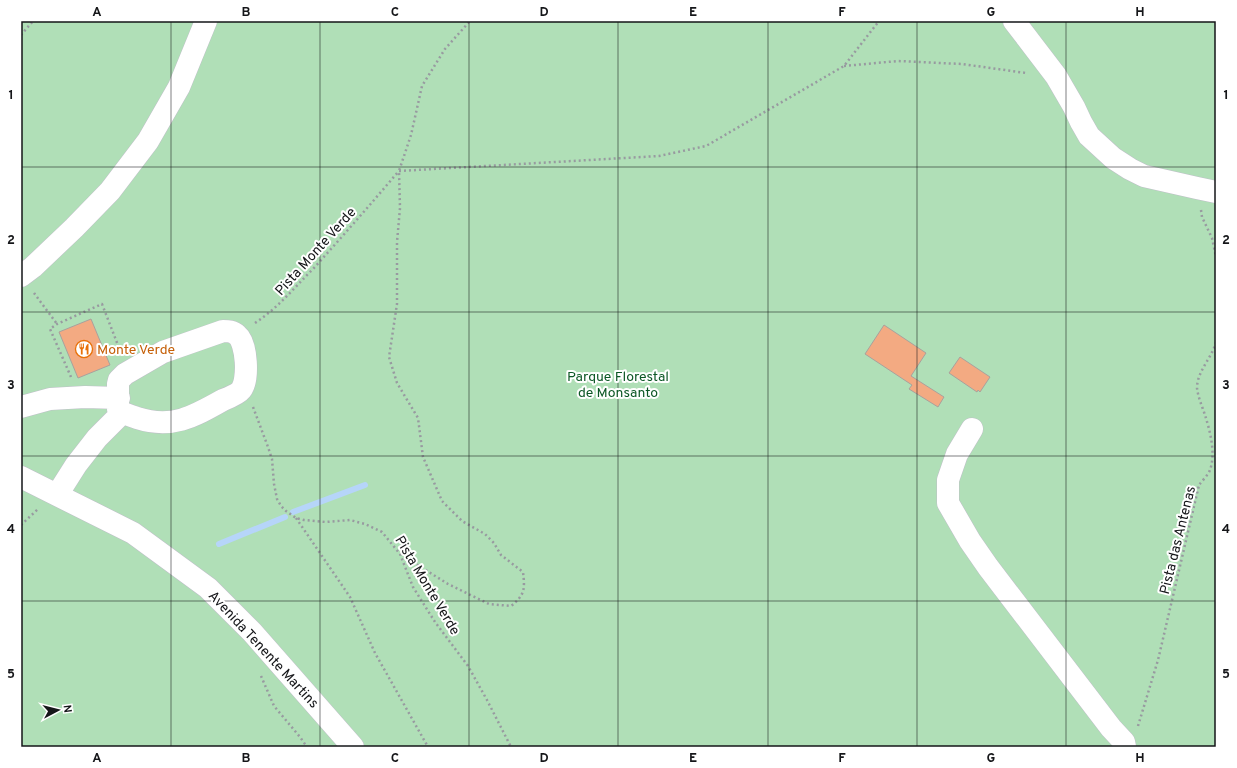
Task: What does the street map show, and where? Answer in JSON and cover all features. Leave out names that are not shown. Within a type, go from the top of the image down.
[{"type":"street","points":[[26,283],[33,267],[110,191],[148,141],[179,87],[206,21]]},
{"type":"street","points":[[1014,21],[1056,76],[1089,136],[1113,158],[1144,176],[1207,190]]},
{"type":"street","points":[[21,407],[50,399],[79,397],[120,406],[142,419],[155,422],[175,422],[191,417],[241,391],[245,382],[246,361],[244,348],[238,335],[230,331],[223,331],[163,352],[125,374],[119,380],[118,384],[120,406],[76,465],[57,494]]},
{"type":"street","points":[[972,429],[957,454],[948,480],[948,503],[970,541],[988,567],[1111,728],[1124,742],[1130,740]]},
{"type":"street","name":"Avenida Tenente Martins","points":[[21,477],[133,532],[208,588],[252,632],[352,747]]},
{"type":"path","points":[[21,35],[33,21]]},
{"type":"path","points":[[400,554],[448,584],[490,604],[511,606],[520,598],[525,587],[523,572],[501,555],[494,543],[485,534],[462,521],[442,501],[423,457],[418,418],[397,383],[389,358],[396,304],[397,242],[400,208],[399,171],[411,134],[422,86],[445,49],[470,21]]},
{"type":"path","points":[[399,171],[660,156],[706,146],[844,66],[880,21]]},
{"type":"path","points":[[844,66],[898,61],[962,64],[1056,76]]},
{"type":"path","name":"Pista Monte Verde","points":[[238,335],[270,313],[281,303],[334,246],[399,171]]},
{"type":"path","points":[[1207,190],[1202,217],[1212,238],[1216,257]]},
{"type":"path","points":[[26,283],[57,324]]},
{"type":"path","points":[[79,397],[50,329],[57,324],[102,304],[128,372]]},
{"type":"path","name":"Pista das Antenas","points":[[1130,740],[1158,660],[1199,486],[1210,471],[1212,456],[1210,432],[1198,395],[1197,386],[1202,370],[1215,348],[1216,342]]},
{"type":"path","points":[[241,391],[250,403],[264,434],[272,459],[277,499],[286,511],[296,518],[350,596],[375,652],[428,747]]},
{"type":"path","name":"Pista Monte Verde","points":[[296,518],[326,522],[350,520],[365,524],[382,532],[400,554],[413,587],[435,622],[468,666],[511,747]]},
{"type":"path","points":[[260,672],[274,706],[307,747]]},
{"type":"green space","name":"Parque Florestal de Monsanto","points":[[21,21],[1216,21],[1216,747],[21,747]]},
{"type":"building","name":"Monte Verde","points":[[91,319],[110,365],[78,378],[59,332]]},
{"type":"building","points":[[884,325],[926,353],[911,376],[944,397],[938,407],[909,389],[912,385],[865,354]]},
{"type":"building","points":[[960,357],[990,377],[980,392],[978,390],[977,392],[949,373]]},
{"type":"waterway","points":[[293,512],[365,485]]},
{"type":"waterway","points":[[219,544],[285,517]]},
{"type":"place","name":"Monte Verde","points":[[84,349]]}]
